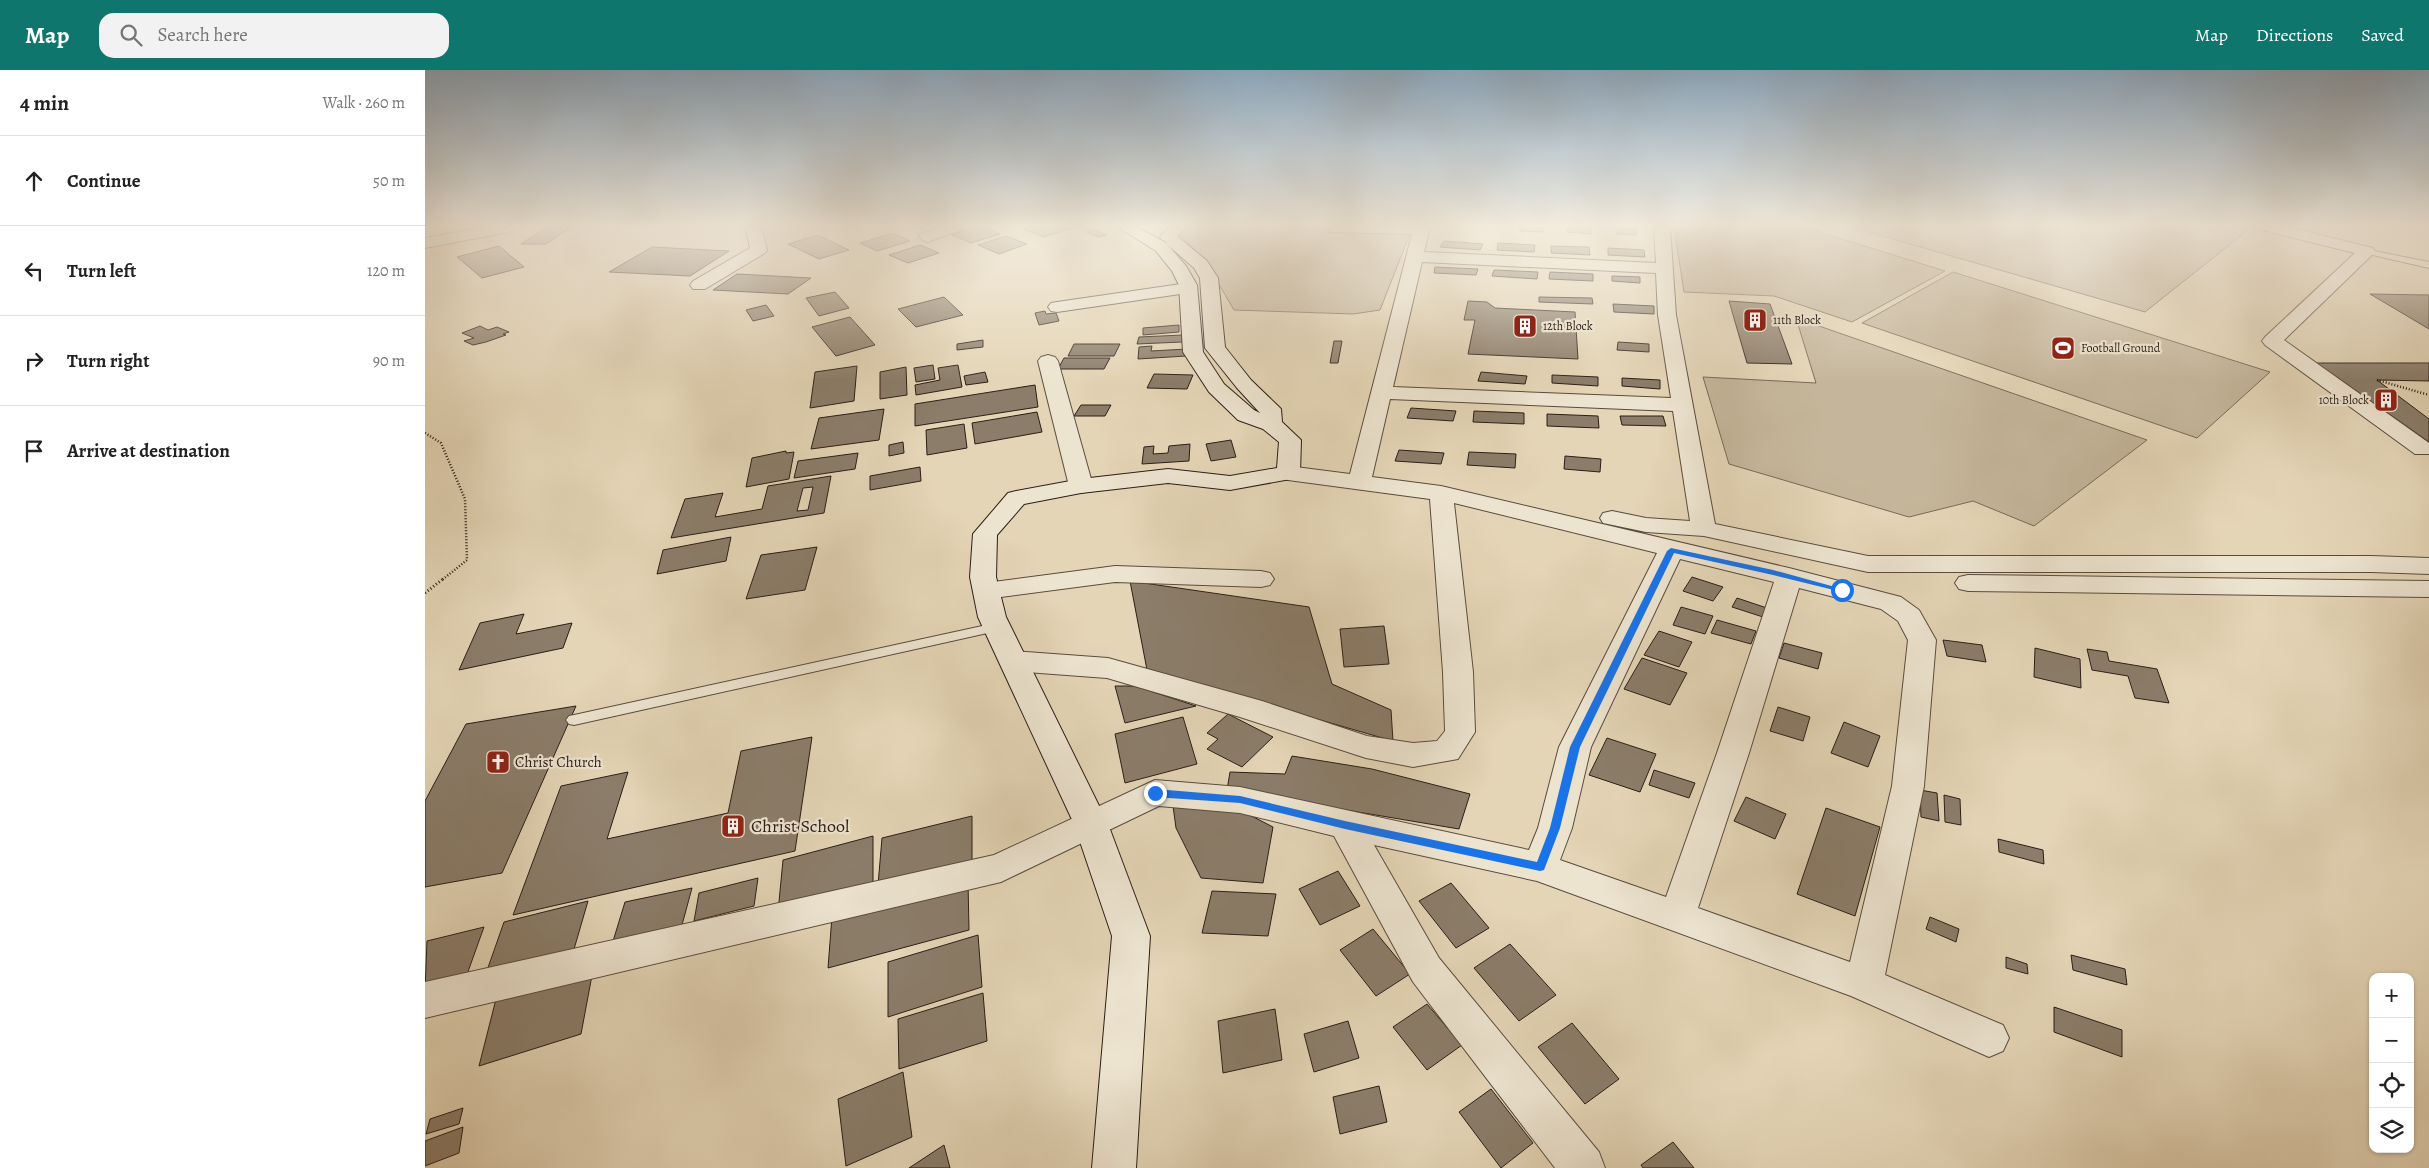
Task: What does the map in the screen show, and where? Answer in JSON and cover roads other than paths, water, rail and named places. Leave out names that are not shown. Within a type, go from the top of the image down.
[{"type":"street","points":[[699,286],[712,278]]},
{"type":"street","points":[[1184,278],[1188,288],[1193,352],[1216,388],[1246,415],[1271,424],[1290,440],[1288,473]]},
{"type":"street","points":[[1209,278],[1215,348],[1244,384],[1270,409],[1271,424]]},
{"type":"street","points":[[1361,478],[1409,278]]},
{"type":"street","points":[[1665,278],[1667,315],[1704,529]]},
{"type":"street","points":[[2339,278],[2272,341],[2423,449]]},
{"type":"street","points":[[1057,307],[1188,288]]},
{"type":"street","points":[[1048,361],[1081,486]]},
{"type":"street","points":[[1383,393],[1682,405]]},
{"type":"street","points":[[1114,1168],[1131,936],[1091,824],[992,617],[983,577],[985,534],[1016,498],[1081,486],[1168,476],[1230,483],[1288,473],[1361,478],[1646,524],[1704,529],[1868,564],[2371,564],[2429,566]]},
{"type":"street","points":[[1361,478],[1441,494],[1671,551],[1789,576],[1891,603],[1909,616],[1922,640],[1908,786],[1864,984]]},
{"type":"street","points":[[1013,661],[1108,668],[1251,709],[1366,747],[1413,755],[1447,751],[1460,732],[1459,672],[1441,494]]},
{"type":"street","points":[[1646,524],[1707,548],[1872,581],[2429,589]]},
{"type":"street","points":[[1540,867],[1555,828],[1575,747],[1671,551]]},
{"type":"street","points":[[986,591],[1115,574],[1261,579]]},
{"type":"street","points":[[1677,916],[1733,753],[1789,576]]},
{"type":"street","points":[[425,1000],[1001,868],[1155,793],[1240,800],[1345,825],[1540,867],[1864,984],[1989,1038]]},
{"type":"street","points":[[1345,825],[1426,970],[1583,1168]]},
{"type":"lane","points":[[574,720],[997,627]]},
{"type":"place","name":"11th Block","points":[[1755,320]]},
{"type":"place","name":"12th Block","points":[[1525,326]]},
{"type":"place","name":"Football Ground","points":[[2063,348]]},
{"type":"place","name":"10th Block","points":[[2386,400]]},
{"type":"place","name":"Christ Church","points":[[498,762]]},
{"type":"place","name":"Christ School","points":[[733,826]]}]
